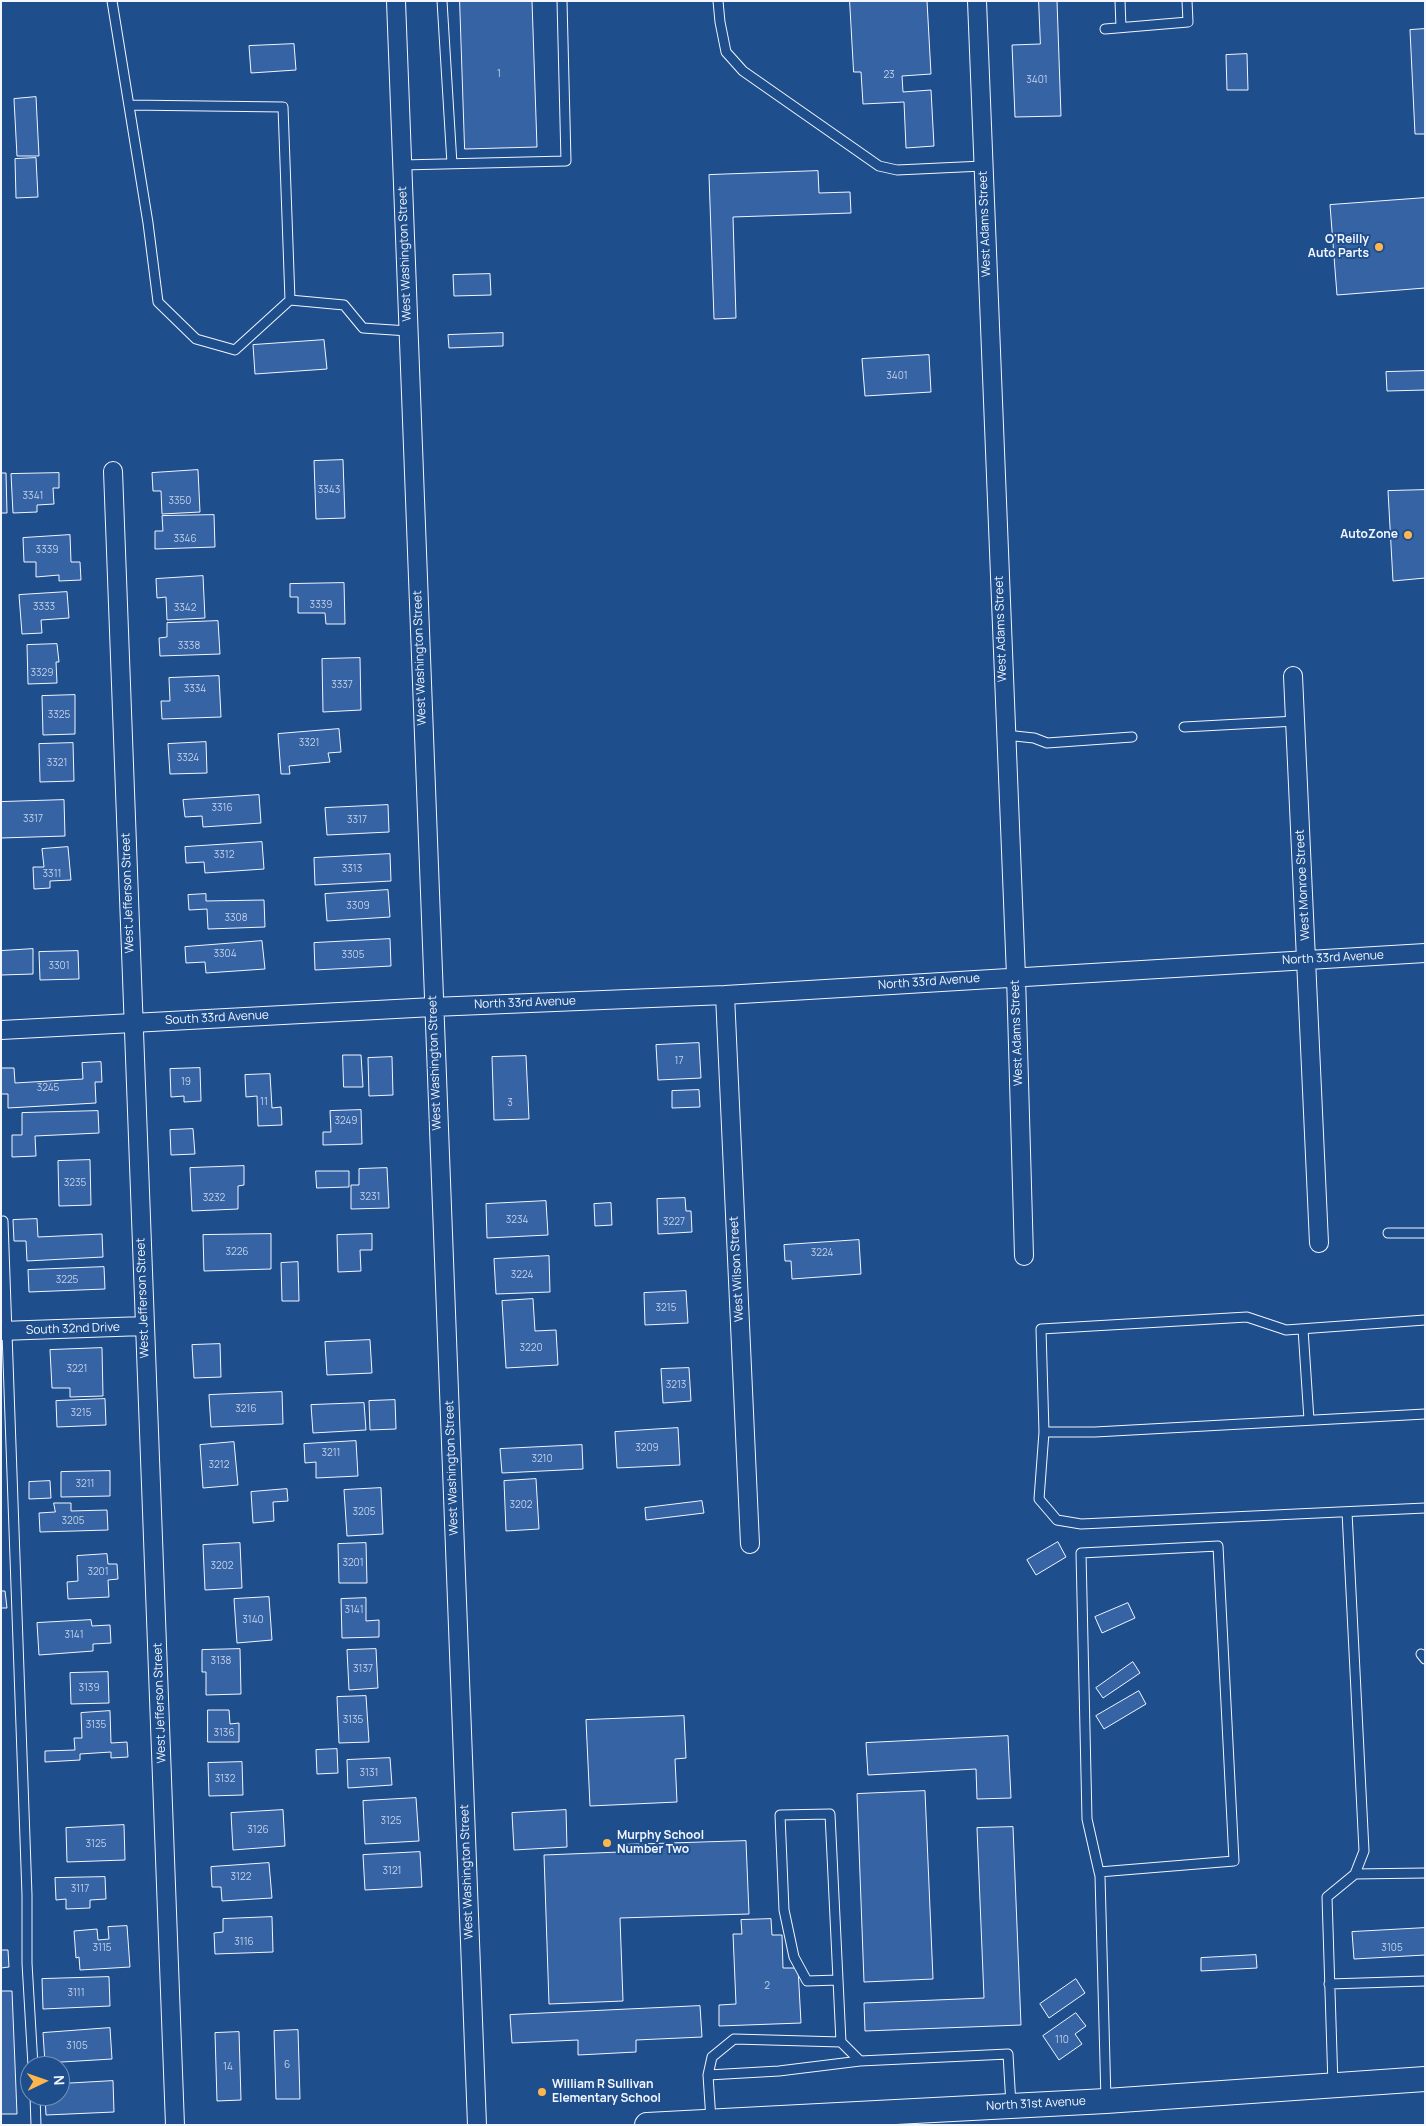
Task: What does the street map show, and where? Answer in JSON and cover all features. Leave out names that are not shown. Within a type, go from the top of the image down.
[{"type":"street","name":"West Adams Street","points":[[976,1],[1016,976],[1024,1256]]},
{"type":"street","name":"West Washington Street","points":[[393,4],[402,165],[477,2125]]},
{"type":"street","name":"West Jefferson Street","points":[[113,471],[175,2125]]},
{"type":"street","name":"West Monroe Street","points":[[1293,676],[1319,1243]]},
{"type":"street","name":"North 33rd Avenue","points":[[433,1007],[725,995],[1016,976],[1425,953]]},
{"type":"street","name":"West Wilson Street","points":[[725,995],[750,1544]]},
{"type":"street","name":"South 33rd Avenue","points":[[1,1030],[433,1007]]},
{"type":"street","name":"South 32nd Drive","points":[[4,1331],[144,1326]]},
{"type":"street","name":"North 31st Avenue","points":[[647,2125],[711,2120],[1106,2101],[1425,2079]]},
{"type":"lane","points":[[112,1],[148,223],[158,302],[196,339],[235,350],[290,300],[344,305],[363,328],[408,331]]},
{"type":"lane","points":[[442,1],[452,164]]},
{"type":"lane","points":[[402,165],[566,161],[562,1]]},
{"type":"lane","points":[[718,1],[726,52],[743,71],[879,166],[897,170],[983,166]]},
{"type":"lane","points":[[1120,1],[1121,27]]},
{"type":"lane","points":[[1105,29],[1188,22],[1187,1]]},
{"type":"lane","points":[[129,105],[283,107],[290,300]]},
{"type":"lane","points":[[1184,727],[1296,721]]},
{"type":"lane","points":[[1005,735],[1034,738],[1047,743],[1132,737]]},
{"type":"lane","points":[[3,1221],[4,1331],[27,1894],[27,1963],[32,2056]]},
{"type":"lane","points":[[1388,1233],[1425,1232]]},
{"type":"lane","points":[[1425,1320],[1286,1330],[1247,1317],[1041,1330],[1044,1432],[1039,1499],[1057,1520],[1081,1524],[1425,1508]]},
{"type":"lane","points":[[1303,1328],[1308,1420]]},
{"type":"lane","points":[[1044,1432],[1095,1432],[1425,1414]]},
{"type":"lane","points":[[1332,2085],[1327,1897],[1355,1874],[1364,1851],[1347,1512]]},
{"type":"lane","points":[[1099,1872],[1234,1861],[1218,1546],[1081,1552],[1087,1819],[1099,1872],[1106,2101]]},
{"type":"lane","points":[[838,1980],[807,1981],[794,1957],[784,1910],[780,1815],[830,1814],[841,2042],[860,2061]]},
{"type":"lane","points":[[1355,1874],[1425,1873]]},
{"type":"lane","points":[[1329,1984],[1425,1981]]},
{"type":"lane","points":[[711,2120],[708,2076],[712,2057],[734,2039],[841,2042]]},
{"type":"lane","points":[[708,2076],[779,2071],[860,2061],[1008,2054],[1011,2105]]},
{"type":"lane","points":[[35,2106],[36,2125]]},
{"type":"building","points":[[460,1],[532,1],[537,147],[465,149]]},
{"type":"building","points":[[850,1],[927,1],[931,74],[902,76],[903,92],[931,90],[934,146],[906,148],[904,102],[863,104],[861,72],[854,72]]},
{"type":"building","points":[[1039,1],[1057,1],[1061,116],[1015,117],[1012,45],[1040,44]]},
{"type":"building","points":[[1425,29],[1425,134],[1415,134],[1410,30]]},
{"type":"building","points":[[294,44],[296,70],[251,73],[249,46]]},
{"type":"building","points":[[1247,54],[1248,90],[1227,90],[1226,55]]},
{"type":"building","points":[[36,97],[39,156],[17,156],[14,99]]},
{"type":"building","points":[[36,158],[38,197],[16,198],[15,159]]},
{"type":"building","points":[[818,171],[819,193],[850,192],[851,213],[733,217],[736,318],[714,319],[709,175]]},
{"type":"building","name":"O'Reilly Auto Parts","points":[[1425,198],[1425,288],[1337,295],[1330,205]]},
{"type":"building","points":[[490,274],[491,295],[454,296],[453,275]]},
{"type":"building","points":[[503,333],[503,346],[449,348],[448,335]]},
{"type":"building","points":[[324,340],[327,369],[255,374],[253,345]]},
{"type":"building","points":[[929,355],[931,392],[865,396],[862,359]]},
{"type":"building","points":[[1425,371],[1425,390],[1387,391],[1386,372]]},
{"type":"building","points":[[343,460],[345,518],[316,519],[314,461]]},
{"type":"building","points":[[198,470],[200,512],[162,514],[161,491],[153,491],[152,473]]},
{"type":"building","points":[[1,473],[6,473],[7,513],[1,513]]},
{"type":"building","points":[[59,473],[59,488],[53,488],[54,504],[37,505],[37,512],[13,513],[11,474]]},
{"type":"building","name":"AutoZone","points":[[1425,490],[1425,578],[1393,581],[1388,491]]},
{"type":"building","points":[[214,515],[215,547],[155,549],[155,531],[163,531],[162,516]]},
{"type":"building","points":[[70,535],[71,562],[80,562],[81,580],[59,581],[59,575],[36,577],[36,562],[24,562],[23,538]]},
{"type":"building","points":[[203,576],[205,618],[167,620],[166,597],[157,598],[156,579]]},
{"type":"building","points":[[344,583],[345,624],[326,624],[325,613],[298,613],[298,597],[290,597],[290,584]]},
{"type":"building","points":[[67,592],[69,618],[41,620],[42,633],[22,634],[19,595]]},
{"type":"building","points":[[218,621],[220,654],[160,656],[159,638],[167,637],[167,623]]},
{"type":"building","points":[[57,644],[59,662],[56,662],[57,683],[28,684],[27,645]]},
{"type":"building","points":[[360,658],[361,710],[323,712],[322,659]]},
{"type":"building","points":[[219,676],[221,717],[162,719],[161,701],[170,701],[169,678]]},
{"type":"building","points":[[75,695],[75,734],[43,735],[42,696]]},
{"type":"building","points":[[339,729],[341,752],[328,753],[330,762],[289,766],[290,774],[281,774],[278,734]]},
{"type":"building","points":[[206,742],[207,773],[170,774],[168,744]]},
{"type":"building","points":[[73,743],[74,781],[40,782],[39,744]]},
{"type":"building","points":[[259,795],[261,823],[203,827],[202,816],[185,817],[183,800]]},
{"type":"building","points":[[64,800],[65,836],[1,838],[1,802]]},
{"type":"building","points":[[388,805],[389,832],[327,835],[325,808]]},
{"type":"building","points":[[262,842],[264,869],[205,873],[204,862],[186,863],[185,847]]},
{"type":"building","points":[[68,847],[71,880],[50,881],[50,888],[34,889],[33,867],[44,867],[42,849]]},
{"type":"building","points":[[390,854],[391,881],[315,885],[314,858]]},
{"type":"building","points":[[388,890],[390,917],[327,921],[325,894]]},
{"type":"building","points":[[206,894],[206,901],[264,900],[265,927],[208,929],[207,909],[189,910],[188,895]]},
{"type":"building","points":[[390,939],[391,966],[315,970],[314,943]]},
{"type":"building","points":[[262,941],[265,969],[206,973],[205,962],[186,963],[185,947]]},
{"type":"building","points":[[33,949],[33,974],[1,975],[1,951]]},
{"type":"building","points":[[78,951],[79,979],[40,980],[39,952]]},
{"type":"building","points":[[699,1043],[701,1078],[658,1080],[656,1045]]},
{"type":"building","points":[[343,1055],[361,1055],[363,1087],[344,1087]]},
{"type":"building","points":[[526,1056],[529,1119],[494,1120],[492,1057]]},
{"type":"building","points":[[392,1057],[393,1095],[369,1096],[368,1058]]},
{"type":"building","points":[[101,1062],[102,1082],[95,1082],[96,1103],[8,1108],[8,1094],[1,1094],[1,1068],[14,1068],[15,1083],[83,1079],[82,1063]]},
{"type":"building","points":[[200,1068],[201,1101],[184,1102],[184,1096],[171,1097],[170,1069]]},
{"type":"building","points":[[270,1074],[272,1108],[281,1107],[282,1125],[258,1126],[257,1096],[246,1097],[245,1075]]},
{"type":"building","points":[[699,1090],[700,1107],[672,1108],[672,1091]]},
{"type":"building","points":[[361,1110],[362,1144],[323,1145],[323,1132],[331,1132],[330,1111]]},
{"type":"building","points":[[98,1111],[99,1133],[35,1136],[36,1156],[12,1157],[12,1135],[22,1135],[22,1113]]},
{"type":"building","points":[[193,1129],[195,1154],[171,1155],[170,1130]]},
{"type":"building","points":[[90,1160],[91,1205],[59,1206],[58,1161]]},
{"type":"building","points":[[244,1166],[244,1185],[238,1186],[238,1209],[192,1211],[190,1168]]},
{"type":"building","points":[[387,1168],[389,1208],[351,1209],[351,1185],[359,1185],[359,1169]]},
{"type":"building","points":[[316,1171],[349,1171],[349,1187],[317,1188]]},
{"type":"building","points":[[685,1198],[686,1211],[691,1211],[692,1232],[658,1234],[657,1199]]},
{"type":"building","points":[[546,1201],[548,1235],[487,1238],[486,1204]]},
{"type":"building","points":[[611,1203],[612,1225],[595,1226],[594,1204]]},
{"type":"building","points":[[37,1219],[38,1237],[102,1234],[103,1257],[27,1261],[26,1241],[14,1241],[13,1220]]},
{"type":"building","points":[[271,1234],[271,1269],[204,1271],[203,1235]]},
{"type":"building","points":[[372,1234],[372,1250],[360,1250],[361,1271],[338,1272],[337,1235]]},
{"type":"building","points":[[859,1240],[861,1274],[792,1279],[791,1261],[785,1261],[784,1245]]},
{"type":"building","points":[[549,1256],[550,1292],[496,1294],[494,1259]]},
{"type":"building","points":[[298,1262],[299,1301],[282,1301],[281,1263]]},
{"type":"building","points":[[104,1267],[105,1289],[29,1292],[28,1270]]},
{"type":"building","points":[[686,1291],[688,1323],[645,1325],[644,1293]]},
{"type":"building","points":[[533,1299],[535,1331],[556,1330],[558,1365],[506,1368],[502,1301]]},
{"type":"building","points":[[370,1340],[372,1373],[327,1375],[325,1342]]},
{"type":"building","points":[[220,1344],[221,1377],[194,1378],[192,1345]]},
{"type":"building","points":[[102,1348],[103,1396],[70,1397],[70,1388],[52,1388],[50,1350]]},
{"type":"building","points":[[689,1368],[691,1401],[663,1403],[661,1369]]},
{"type":"building","points":[[282,1392],[283,1424],[211,1427],[209,1395]]},
{"type":"building","points":[[105,1399],[106,1425],[57,1427],[56,1401]]},
{"type":"building","points":[[395,1400],[396,1429],[370,1430],[369,1401]]},
{"type":"building","points":[[364,1403],[366,1430],[313,1433],[311,1405]]},
{"type":"building","points":[[678,1428],[680,1465],[617,1468],[615,1432]]},
{"type":"building","points":[[356,1441],[358,1476],[316,1478],[316,1462],[305,1463],[304,1444]]},
{"type":"building","points":[[234,1442],[238,1485],[203,1488],[200,1445]]},
{"type":"building","points":[[582,1445],[583,1469],[502,1473],[500,1449]]},
{"type":"building","points":[[110,1471],[110,1496],[61,1497],[61,1472]]},
{"type":"building","points":[[536,1479],[539,1529],[506,1531],[504,1481]]},
{"type":"building","points":[[50,1481],[51,1498],[29,1499],[29,1482]]},
{"type":"building","points":[[381,1488],[383,1534],[347,1536],[344,1490]]},
{"type":"building","points":[[287,1489],[288,1501],[273,1502],[274,1521],[253,1523],[251,1492]]},
{"type":"building","points":[[702,1501],[704,1513],[646,1520],[645,1508]]},
{"type":"building","points":[[54,1503],[71,1503],[71,1511],[107,1510],[108,1530],[40,1532],[39,1513],[55,1512]]},
{"type":"building","points":[[1058,1542],[1066,1557],[1036,1575],[1027,1560]]},
{"type":"building","points":[[240,1543],[242,1588],[205,1590],[203,1545]]},
{"type":"building","points":[[366,1543],[367,1583],[339,1583],[338,1544]]},
{"type":"building","points":[[107,1554],[108,1564],[117,1564],[118,1579],[108,1580],[109,1597],[68,1599],[67,1582],[78,1581],[77,1556]]},
{"type":"building","points":[[1,1591],[5,1591],[7,1608],[1,1608]]},
{"type":"building","points":[[269,1597],[272,1640],[237,1643],[234,1599]]},
{"type":"building","points":[[366,1598],[366,1621],[379,1620],[379,1637],[342,1638],[341,1599]]},
{"type":"building","points":[[1128,1603],[1135,1618],[1102,1633],[1095,1617]]},
{"type":"building","points":[[91,1620],[92,1626],[110,1625],[111,1643],[93,1644],[93,1651],[39,1655],[37,1623]]},
{"type":"building","points":[[240,1649],[241,1694],[206,1695],[206,1672],[202,1672],[202,1650]]},
{"type":"building","points":[[376,1649],[378,1688],[349,1690],[347,1650]]},
{"type":"building","points":[[1133,1662],[1140,1673],[1103,1698],[1096,1688]]},
{"type":"building","points":[[108,1672],[109,1703],[71,1704],[70,1673]]},
{"type":"building","points":[[1139,1691],[1146,1704],[1104,1729],[1096,1716]]},
{"type":"building","points":[[366,1696],[369,1742],[339,1743],[337,1697]]},
{"type":"building","points":[[208,1710],[229,1710],[230,1724],[239,1723],[239,1742],[208,1742]]},
{"type":"building","points":[[110,1711],[111,1743],[127,1742],[128,1757],[111,1758],[111,1752],[80,1754],[80,1760],[45,1762],[45,1751],[75,1750],[74,1738],[82,1738],[81,1713]]},
{"type":"building","points":[[684,1716],[686,1758],[675,1759],[677,1802],[590,1806],[586,1720]]},
{"type":"building","points":[[1008,1736],[1011,1798],[977,1799],[976,1769],[868,1775],[866,1743]]},
{"type":"building","points":[[337,1749],[338,1773],[317,1774],[316,1750]]},
{"type":"building","points":[[390,1758],[392,1785],[348,1788],[347,1760]]},
{"type":"building","points":[[242,1762],[243,1795],[209,1796],[208,1763]]},
{"type":"building","points":[[925,1791],[933,1979],[864,1982],[857,1794]]},
{"type":"building","points":[[416,1798],[419,1841],[365,1844],[363,1801]]},
{"type":"building","points":[[283,1810],[285,1846],[233,1850],[231,1813]]},
{"type":"building","points":[[566,1810],[567,1847],[514,1850],[512,1813]]},
{"type":"building","points":[[124,1825],[125,1860],[67,1862],[66,1828]]},
{"type":"building","points":[[1013,1827],[1021,2025],[865,2031],[864,2003],[984,1998],[977,1828]]},
{"type":"building","points":[[746,1841],[749,1914],[620,1918],[623,2001],[549,2004],[544,1855],[620,1852],[620,1845]]},
{"type":"building","points":[[420,1852],[422,1887],[365,1890],[363,1855]]},
{"type":"building","points":[[269,1863],[272,1898],[222,1901],[221,1887],[212,1887],[211,1867]]},
{"type":"building","points":[[105,1877],[106,1899],[90,1900],[90,1908],[66,1909],[66,1899],[56,1900],[55,1878]]},
{"type":"building","points":[[272,1917],[273,1952],[215,1954],[214,1933],[223,1932],[223,1919]]},
{"type":"building","points":[[771,1919],[772,1935],[782,1935],[783,1968],[798,1968],[801,2023],[719,2026],[719,2005],[736,2004],[733,1934],[742,1934],[741,1920]]},
{"type":"building","points":[[127,1926],[130,1967],[80,1970],[79,1957],[76,1958],[74,1931],[97,1929],[98,1940],[109,1939],[108,1927]]},
{"type":"building","points":[[1425,1928],[1425,1955],[1354,1959],[1352,1932]]},
{"type":"building","points":[[1,1950],[8,1950],[9,1967],[1,1968]]},
{"type":"building","points":[[1256,1955],[1257,1968],[1201,1971],[1201,1958]]},
{"type":"building","points":[[109,1977],[110,2006],[43,2009],[42,1979]]},
{"type":"building","points":[[1076,1979],[1085,1993],[1049,2018],[1040,2004]]},
{"type":"building","points":[[1,1991],[12,1991],[17,2114],[1,2114]]},
{"type":"building","points":[[700,2006],[702,2037],[636,2040],[636,2052],[578,2055],[578,2040],[512,2043],[510,2015]]},
{"type":"building","points":[[1076,2013],[1086,2026],[1075,2034],[1082,2044],[1059,2060],[1043,2036]]},
{"type":"building","points":[[110,2028],[112,2059],[70,2062],[70,2056],[45,2056],[43,2033]]},
{"type":"building","points":[[298,2030],[300,2099],[276,2099],[274,2031]]},
{"type":"building","points":[[239,2032],[241,2100],[217,2101],[215,2033]]},
{"type":"building","points":[[113,2081],[114,2112],[46,2115],[46,2106],[70,2106],[70,2083]]},
{"type":"place","name":"O'Reilly Auto Parts","points":[[1379,247]]},
{"type":"place","name":"AutoZone","points":[[1408,535]]},
{"type":"place","name":"Murphy School Number Two","points":[[607,1843]]},
{"type":"place","name":"William R Sullivan Elementary School","points":[[542,2092]]}]
